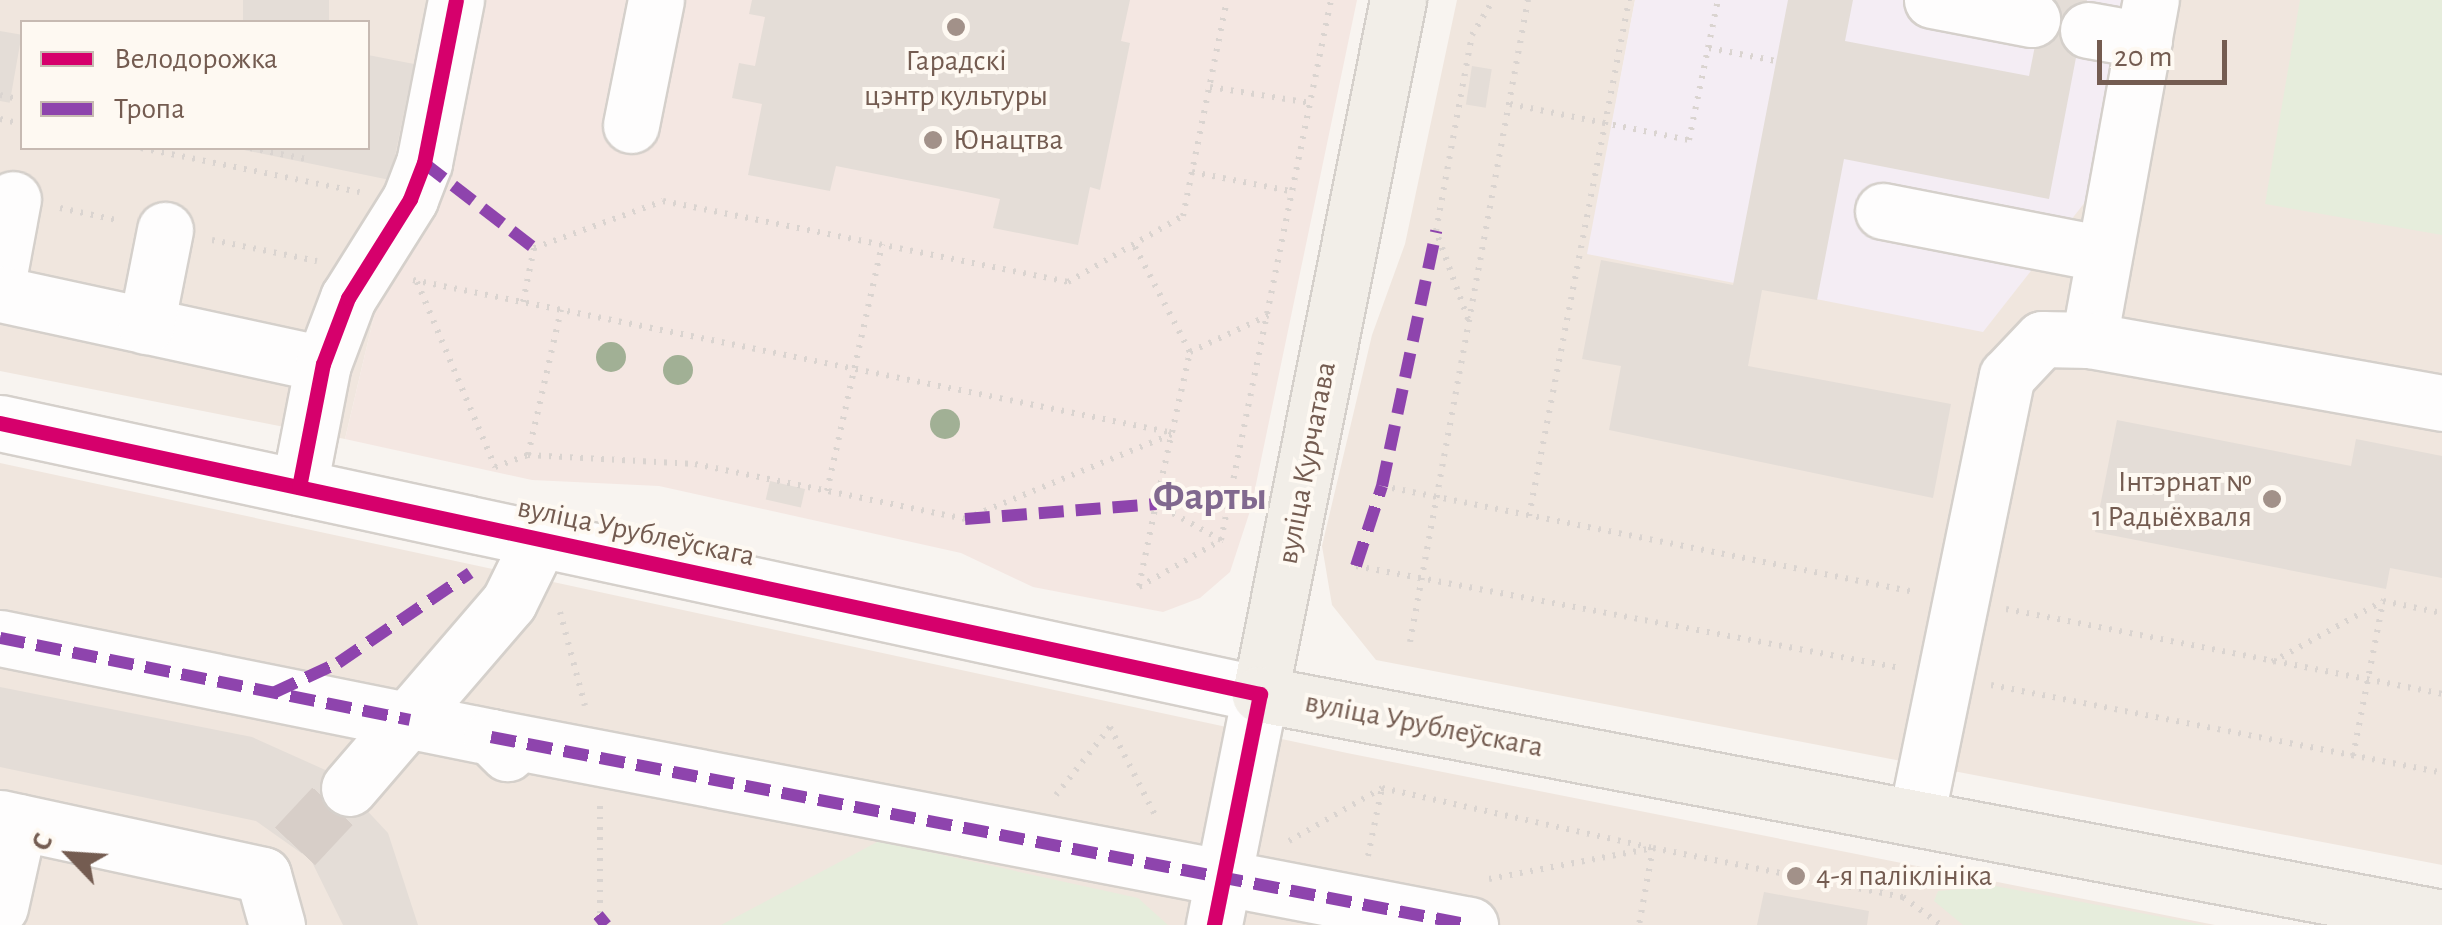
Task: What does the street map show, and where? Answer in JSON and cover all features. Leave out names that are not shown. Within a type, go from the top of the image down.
[{"type":"main road","name":"вуліца Курчатава","points":[[1260,694],[1398,0]]},
{"type":"main road","name":"вуліца Урублеўскага","points":[[1260,694],[2442,918]]},
{"type":"street","points":[[299,488],[323,364],[360,270],[410,198],[424,163],[456,0]]},
{"type":"street","points":[[631,125],[656,0]]},
{"type":"street","points":[[1932,0],[2032,20]]},
{"type":"street","points":[[2088,30],[2148,20],[2088,340]]},
{"type":"street","points":[[0,269],[14,198]]},
{"type":"street","points":[[1883,211],[2104,254]]},
{"type":"street","points":[[146,326],[165,230]]},
{"type":"street","points":[[0,294],[323,364]]},
{"type":"street","points":[[1916,818],[2007,376],[2042,339],[2088,340],[2442,403]]},
{"type":"street","name":"вуліца Урублеўскага","points":[[0,423],[1260,694]]},
{"type":"street","points":[[349,788],[509,602],[540,539]]},
{"type":"street","points":[[0,638],[410,720],[499,745],[1019,843],[1207,892],[1359,904],[1473,903]]},
{"type":"street","name":"вуліца Курчатава","points":[[1207,892],[1260,694]]},
{"type":"street","points":[[0,907],[9,820],[278,882]]},
{"type":"path","points":[[522,302],[534,248],[662,201],[1068,282],[1182,216],[1227,0]]},
{"type":"path","points":[[1135,246],[1190,352],[1139,587],[1221,540],[1270,315],[1331,0]]},
{"type":"path","points":[[1470,322],[1436,231],[1472,35],[1493,0]]},
{"type":"path","points":[[1410,642],[1528,0]]},
{"type":"path","points":[[1529,516],[1629,0]]},
{"type":"path","points":[[1510,104],[1690,140],[1718,0]]},
{"type":"path","points":[[1708,48],[1776,61]]},
{"type":"path","points":[[1210,87],[1311,103]]},
{"type":"path","points":[[151,150],[367,193],[362,212]]},
{"type":"path","points":[[259,150],[306,160]]},
{"type":"path","points":[[1192,172],[1295,192]]},
{"type":"path","points":[[827,491],[882,244]]},
{"type":"path","points":[[360,270],[1173,433]]},
{"type":"path","points":[[416,281],[495,467],[528,456],[695,464],[965,519],[1173,433]]},
{"type":"path","points":[[528,456],[561,310]]},
{"type":"path","points":[[1190,352],[1270,315]]},
{"type":"path","points":[[1382,486],[2442,694]]},
{"type":"path","points":[[1156,504],[1221,540]]},
{"type":"path","points":[[1356,566],[2442,773]]},
{"type":"path","points":[[2272,662],[2383,601],[2442,613]]},
{"type":"path","points":[[2353,756],[2383,601]]},
{"type":"path","points":[[558,604],[600,761],[600,925]]},
{"type":"path","points":[[1019,843],[1110,727],[1207,892],[1382,788],[1653,848],[1903,897],[1941,925]]},
{"type":"path","points":[[1359,904],[1382,788]]},
{"type":"path","points":[[1473,903],[1653,848]]},
{"type":"path","points":[[1639,925],[1653,848]]},
{"type":"shaded area","points":[[0,0],[478,0],[378,299],[345,439],[0,371]]},
{"type":"shaded area","points":[[478,0],[1357,0],[1251,508],[1230,572],[1200,598],[1163,612],[1033,587],[961,553],[659,486],[532,480],[345,439],[378,299]]},
{"type":"shaded area","points":[[1457,0],[1635,0],[1588,254],[2138,0],[2442,0],[2442,865],[1376,660],[1332,605],[1322,546],[1372,335],[1405,244]]},
{"type":"shaded area","points":[[1635,0],[2138,0],[2104,178],[1983,332],[1587,254]]},
{"type":"shaded area","points":[[0,463],[1347,753],[2215,925],[0,925]]},
{"type":"green space","points":[[2300,0],[2442,0],[2442,235],[2265,204]]},
{"type":"green space","points":[[879,841],[1138,898],[1168,925],[721,925]]},
{"type":"green space","points":[[1995,886],[2205,925],[1963,925],[1934,901],[1938,891]]},
{"type":"building","points":[[243,0],[329,0],[329,20],[243,20]]},
{"type":"building","name":"Юнацтва","points":[[752,0],[1130,0],[1121,41],[1130,43],[1100,190],[1090,187],[1078,245],[993,228],[1000,199],[836,166],[830,191],[748,175],[762,104],[732,98],[739,63],[755,66],[765,17],[749,14]]},
{"type":"building","points":[[1788,0],[1853,0],[1845,41],[2029,76],[2044,0],[2087,0],[2049,199],[1844,159],[1817,300],[1762,290],[1748,366],[1951,404],[1933,498],[1609,430],[1621,366],[1582,359],[1601,260],[1733,285]]},
{"type":"building","points":[[0,31],[20,35],[10,103],[0,101]]},
{"type":"building","points":[[370,55],[414,64],[390,180],[244,150],[370,150]]},
{"type":"building","points":[[1472,66],[1492,69],[1486,108],[1466,105]]},
{"type":"building","name":"Інтэрнат № 1 Радыёхваля","points":[[2117,420],[2351,466],[2356,439],[2442,456],[2442,578],[2390,568],[2386,589],[2095,532]]},
{"type":"building","points":[[770,481],[805,489],[801,508],[766,500]]},
{"type":"building","points":[[0,687],[252,737],[332,773],[388,833],[418,925],[343,925],[311,860],[256,821],[0,767]]},
{"type":"building","points":[[1764,892],[1869,911],[1867,925],[1757,925]]},
{"type":"tunnel","points":[[295,846],[349,788]]},
{"type":"marked path","points":[[424,163],[534,248]]},
{"type":"marked path","points":[[1356,566],[1382,486],[1436,231]]},
{"type":"marked path","points":[[965,519],[1156,504]]},
{"type":"marked path","points":[[273,693],[338,663],[470,573]]},
{"type":"marked path","points":[[0,638],[410,720]]},
{"type":"marked path","points":[[491,737],[1470,925]]},
{"type":"marked path","points":[[598,915],[606,925]]},
{"type":"cycle path","points":[[299,487],[323,364],[348,298],[410,199],[424,163],[456,0]]},
{"type":"cycle path","points":[[0,423],[1260,694],[1214,925]]},
{"type":"place","name":"Гарадскі цэнтр культуры","points":[[956,27]]},
{"type":"place","name":"Юнацтва","points":[[933,140]]},
{"type":"place","name":"Інтэрнат № 1 Радыёхваля","points":[[2272,499]]},
{"type":"place","name":"4-я паліклініка","points":[[1796,876]]},
{"type":"district","name":"Фарты","points":[[1210,497]]}]
